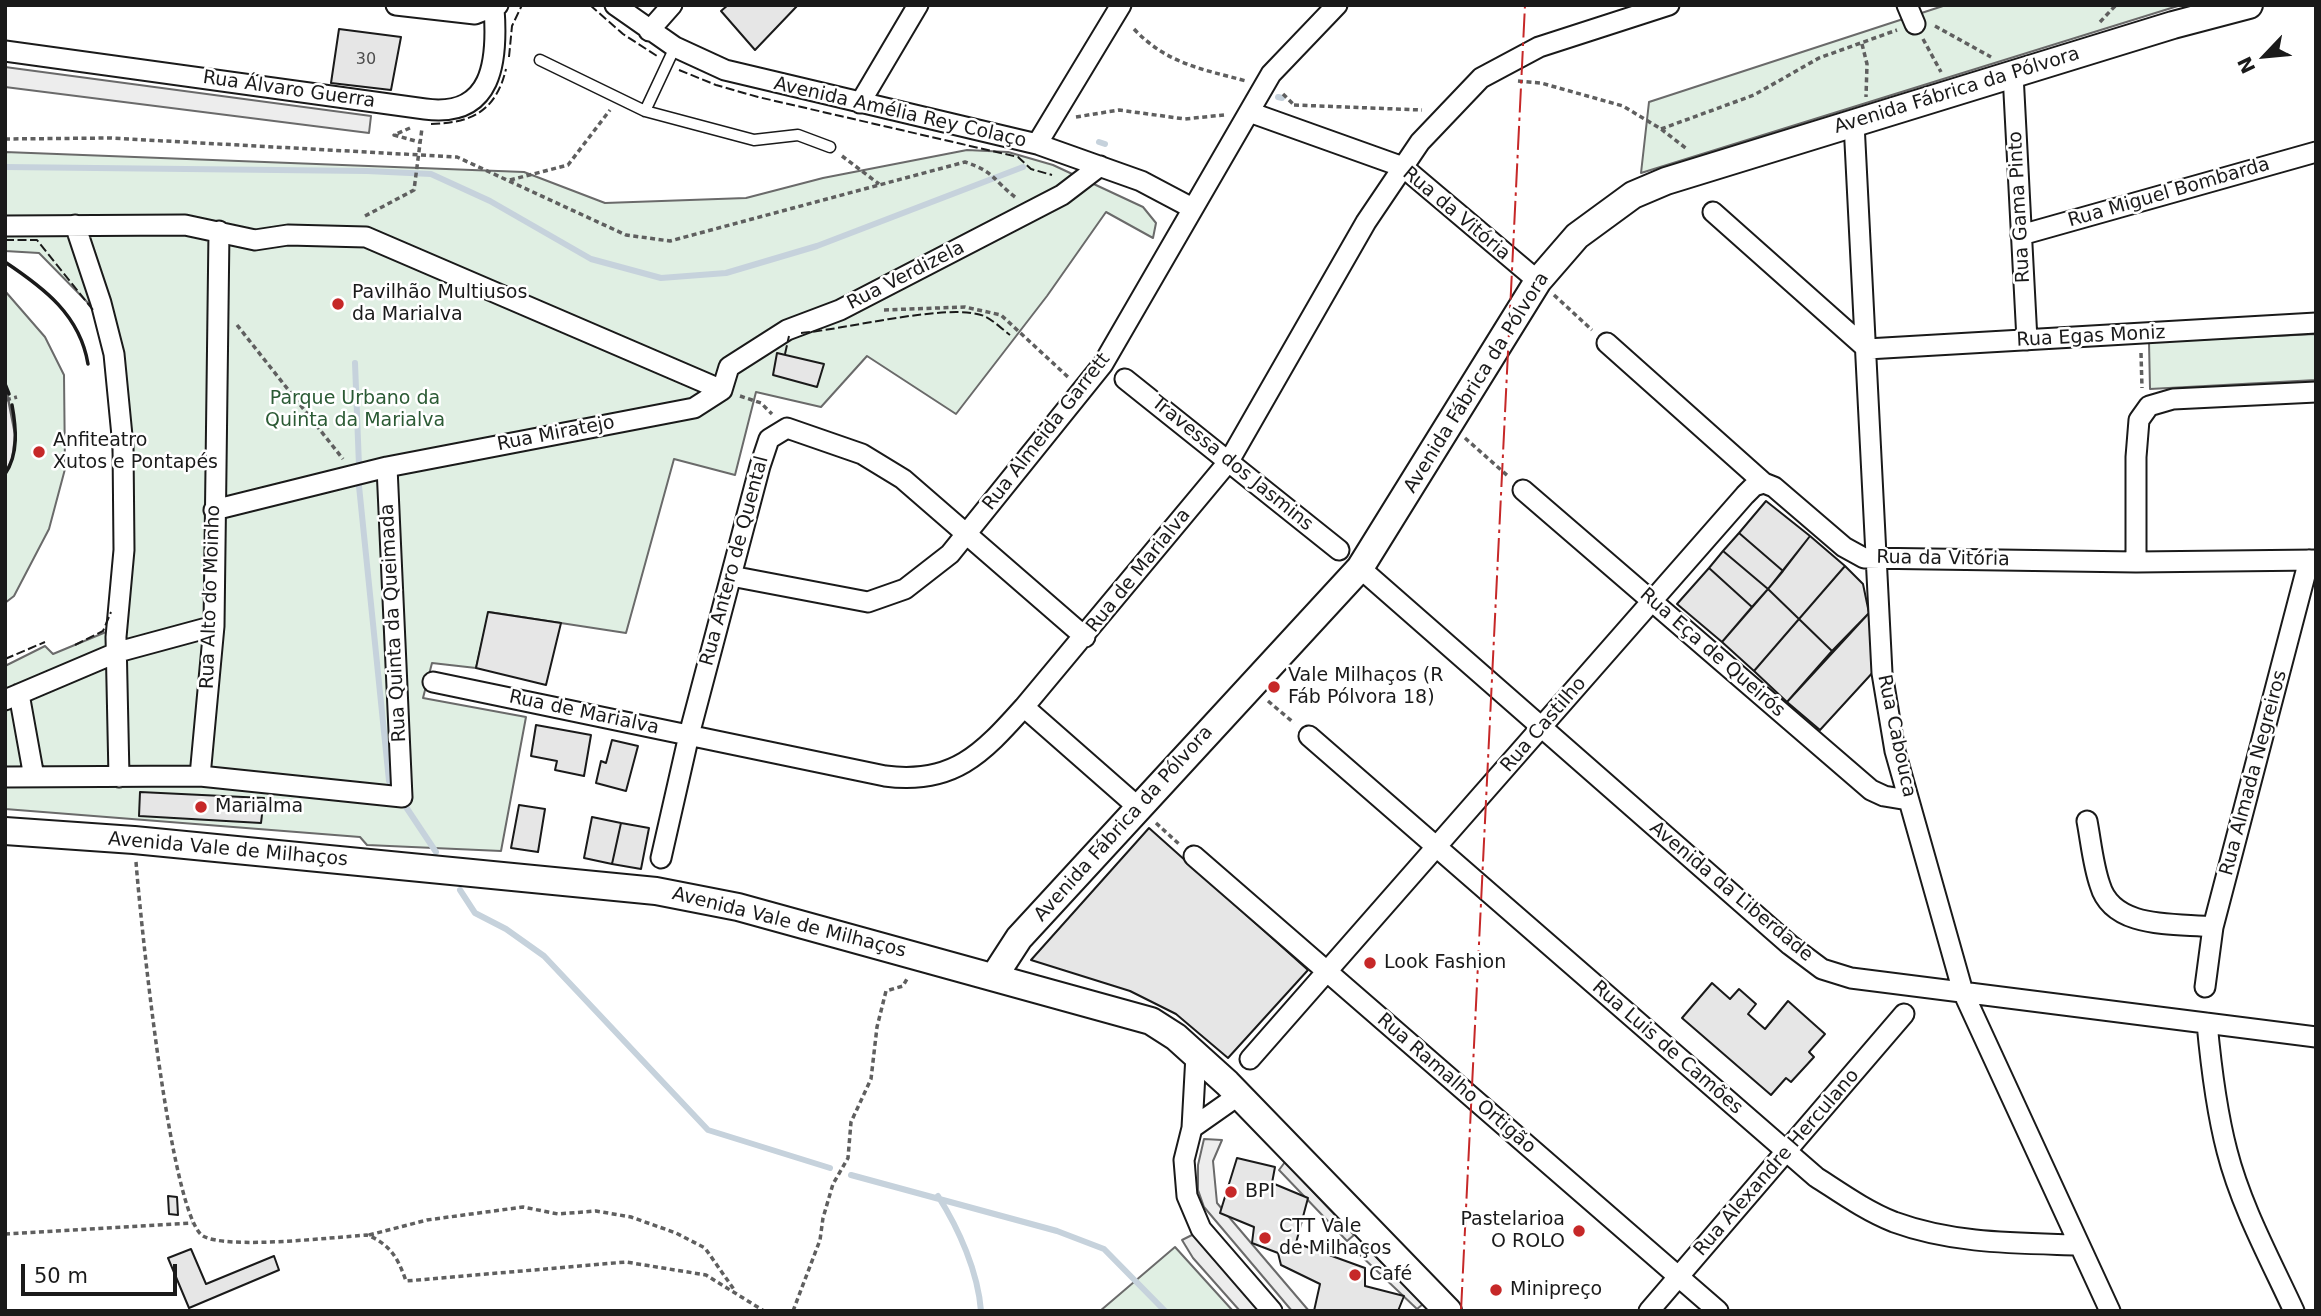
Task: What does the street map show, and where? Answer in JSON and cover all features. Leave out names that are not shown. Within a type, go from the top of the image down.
[{"type":"street","points":[[396,5],[475,13],[496,7]]},
{"type":"street","name":"Avenida Amélia Rey Colaço","points":[[615,5],[675,47],[725,70],[1038,144],[1141,181],[1192,208]]},
{"type":"street","points":[[649,31],[672,5]]},
{"type":"street","points":[[860,103],[918,5]]},
{"type":"street","points":[[1038,144],[1121,5]]},
{"type":"street","name":"Rua Almeida Garrett","points":[[731,576],[868,602],[905,589],[950,554],[1103,364],[1192,208],[1252,113],[1271,74],[1337,5]]},
{"type":"street","name":"Rua de Marialva","points":[[433,682],[885,776],[920,778],[950,771],[972,760],[991,744],[1084,638],[1229,461],[1302,338],[1366,222],[1420,142],[1481,78],[1539,47],[1669,5]]},
{"type":"street","points":[[1907,5],[1915,24]]},
{"type":"street","name":"Avenida Fábrica da Pólvora","points":[[995,975],[1019,938],[1360,568],[1538,281],[1577,236],[1633,195],[1666,181],[2173,24],[2249,5]]},
{"type":"street","name":"Rua Álvaro Guerra","points":[[5,51],[440,111],[454,110],[467,105],[480,94],[489,78],[496,34],[496,7]]},
{"type":"street","name":"Rua Gama Pinto","points":[[2013,74],[2027,340]]},
{"type":"street","name":"Rua da Vitória","points":[[1252,113],[1402,167],[1538,281]]},
{"type":"street","name":"Rua Cabouca","points":[[1854,123],[1882,673],[1895,751],[1963,992],[2110,1311]]},
{"type":"street","name":"Rua Miguel Bombarda","points":[[2021,235],[2316,152]]},
{"type":"street","name":"Rua Verdizela","points":[[722,390],[729,367],[787,330],[840,310],[1062,195],[1100,166]]},
{"type":"street","points":[[1713,212],[1867,349]]},
{"type":"street","points":[[75,225],[101,303],[114,354],[123,446],[124,550],[117,645],[119,777]]},
{"type":"street","points":[[5,226],[185,225],[255,240],[322,235],[366,237],[722,390]]},
{"type":"street","name":"Rua Alto do Moinho","points":[[200,776],[214,626],[219,231]]},
{"type":"street","name":"Rua Egas Moniz","points":[[1867,349],[2316,323]]},
{"type":"street","name":"Rua da Vitória","points":[[1607,343],[1763,483],[1774,487],[1854,554],[1876,558],[2136,562],[2313,560]]},
{"type":"street","name":"Travessa dos Jasmins","points":[[1125,379],[1339,550]]},
{"type":"street","name":"Rua Miratejo","points":[[214,510],[371,471],[694,408],[722,390]]},
{"type":"street","points":[[2136,562],[2136,457],[2143,414],[2159,401],[2173,399],[2316,392]]},
{"type":"street","points":[[787,428],[862,454],[883,465],[968,534],[1084,638]]},
{"type":"street","name":"Rua Antero de Quental","points":[[661,859],[689,735],[765,448],[774,433],[787,428]]},
{"type":"street","name":"Rua Quinta da Queimada","points":[[200,776],[395,796],[371,471]]},
{"type":"street","name":"Rua Castilho","points":[[1250,1059],[1745,495],[1754,486],[1763,483]]},
{"type":"street","name":"Rua Eça de Queirós","points":[[1524,491],[1871,790],[1884,796],[1908,800]]},
{"type":"street","name":"Rua Almada Negreiros","points":[[2205,987],[2213,927],[2313,560]]},
{"type":"street","name":"Avenida da Liberdade","points":[[1360,568],[1541,729],[1790,945],[1822,969],[1851,978],[2316,1037]]},
{"type":"street","points":[[34,777],[12,697],[117,645],[214,626]]},
{"type":"street","points":[[1024,707],[1139,808]]},
{"type":"street","name":"Rua Luis de Camões","points":[[1309,736],[1788,1152],[1844,1195],[1894,1222],[1935,1234],[1985,1242],[2080,1245]]},
{"type":"street","points":[[5,777],[200,776]]},
{"type":"street","points":[[2087,821],[2100,887],[2114,909],[2134,918],[2213,927]]},
{"type":"street","name":"Avenida Vale de Milhaços","points":[[5,831],[134,840],[656,891],[738,907],[995,975],[1151,1021],[1196,1055],[1239,1095],[1448,1311]]},
{"type":"street","name":"Rua Ramalho Ortigão","points":[[1194,856],[1718,1311]]},
{"type":"street","name":"Rua Alexandre Herculano","points":[[1649,1311],[1905,1014]]},
{"type":"street","points":[[2207,1023],[2212,1081],[2227,1151],[2238,1185],[2294,1311]]},
{"type":"street","points":[[1196,1055],[1192,1128],[1184,1160],[1187,1196],[1213,1246],[1272,1311]]},
{"type":"street","points":[[1192,1128],[1239,1095]]},
{"type":"lane","points":[[645,111],[675,47]]},
{"type":"lane","points":[[540,60],[645,111],[754,140],[798,135],[830,147]]},
{"type":"path","points":[[1915,24],[1942,74]]},
{"type":"path","points":[[1507,80],[1541,83],[1623,106],[1661,129],[1754,95],[1819,58],[1915,24],[1932,25],[1991,57]]},
{"type":"path","points":[[1134,29],[1145,41],[1179,62],[1203,72],[1265,85],[1286,95],[1294,106]]},
{"type":"path","points":[[1862,44],[1867,64],[1866,99]]},
{"type":"path","points":[[508,180],[568,165],[619,98]]},
{"type":"path","points":[[1068,120],[1087,113],[1119,110],[1185,119],[1294,106],[1428,109]]},
{"type":"path","points":[[362,218],[414,190],[422,126],[401,130],[394,135],[419,142]]},
{"type":"path","points":[[5,139],[110,138],[457,157],[626,235],[670,241],[965,162],[990,170],[1001,186]]},
{"type":"path","points":[[830,147],[879,184]]},
{"type":"path","points":[[1538,281],[1607,343]]},
{"type":"path","points":[[218,297],[371,471]]},
{"type":"path","points":[[878,310],[965,307],[1001,315],[1083,389]]},
{"type":"path","points":[[2140,334],[2143,414]]},
{"type":"path","points":[[722,390],[761,402],[787,428]]},
{"type":"path","points":[[6,400],[17,397]]},
{"type":"path","points":[[1451,425],[1524,491]]},
{"type":"path","points":[[1250,685],[1309,736]]},
{"type":"path","points":[[1139,808],[1194,856]]},
{"type":"path","points":[[134,840],[140,918],[172,1145],[192,1223],[204,1236],[246,1243],[367,1235],[427,1220],[523,1207],[558,1214],[596,1211],[654,1225],[705,1248],[736,1293]]},
{"type":"path","points":[[793,1311],[820,1240],[822,1218],[833,1184],[848,1158],[851,1122],[871,1079],[877,1027],[886,990],[903,986],[925,957]]},
{"type":"path","points":[[5,1234],[192,1223]]},
{"type":"path","points":[[367,1235],[385,1242],[399,1262],[406,1281],[626,1262],[706,1275],[764,1311]]},
{"type":"green space","points":[[1946,5],[2181,5],[1641,173],[1649,102]]},
{"type":"green space","name":"Parque Urbano da Quinta da Marialva","points":[[967,150],[1008,152],[1053,165],[1143,207],[1156,223],[1153,238],[1106,212],[1047,296],[956,414],[867,356],[821,407],[756,392],[735,475],[674,459],[626,633],[489,612],[476,668],[432,663],[423,698],[526,717],[501,851],[367,845],[360,837],[5,809],[5,666],[45,646],[53,654],[106,632],[114,587],[117,514],[106,348],[96,311],[39,253],[5,251],[5,152],[524,172],[605,203],[746,198],[823,178]]},
{"type":"green space","name":"Anfiteatro Xutos e Pontapés","points":[[5,291],[45,337],[64,375],[65,469],[49,529],[14,596],[5,603],[5,472],[13,450],[14,428],[4,372]]},
{"type":"green space","points":[[2316,334],[2316,380],[2150,389],[2149,342]]},
{"type":"green space","points":[[1175,1247],[1233,1311],[1100,1311]]},
{"type":"shaded area","points":[[5,67],[371,116],[369,133],[5,87]]},
{"type":"shaded area","points":[[5,384],[15,435],[12,460],[5,472]]},
{"type":"shaded area","points":[[1204,1139],[1222,1140],[1213,1161],[1217,1203],[1309,1311],[1292,1311],[1204,1207],[1198,1190],[1198,1165]]},
{"type":"shaded area","points":[[1285,1162],[1354,1235],[1347,1241],[1279,1170]]},
{"type":"shaded area","points":[[1194,1234],[1260,1311],[1240,1311],[1193,1258],[1182,1240]]},
{"type":"shaded area","points":[[1364,1245],[1423,1304],[1417,1309],[1357,1252]]},
{"type":"building","points":[[728,5],[798,5],[755,50],[721,11]]},
{"type":"building","points":[[339,29],[401,37],[391,90],[331,83]]},
{"type":"building","points":[[777,353],[824,364],[817,387],[773,375]]},
{"type":"building","points":[[1766,501],[1810,536],[1783,571],[1739,533]]},
{"type":"building","points":[[1739,533],[1783,571],[1768,589],[1723,551]]},
{"type":"building","points":[[1810,536],[1845,566],[1799,619],[1768,589]]},
{"type":"building","points":[[1723,551],[1768,589],[1752,607],[1709,568]]},
{"type":"building","points":[[1845,566],[1863,584],[1869,613],[1832,651],[1799,619]]},
{"type":"building","points":[[1709,568],[1752,607],[1722,642],[1677,604]]},
{"type":"building","points":[[1768,589],[1799,619],[1754,671],[1722,642]]},
{"type":"building","points":[[488,612],[561,623],[546,685],[476,668]]},
{"type":"building","points":[[1869,613],[1875,670],[1820,730],[1787,702]]},
{"type":"building","points":[[1799,619],[1832,651],[1787,702],[1754,671]]},
{"type":"building","points":[[536,725],[591,735],[584,776],[555,770],[557,761],[531,756]]},
{"type":"building","points":[[612,740],[638,746],[626,791],[596,783],[601,761],[606,763]]},
{"type":"building","name":"Marialma","points":[[140,792],[264,798],[261,823],[139,816]]},
{"type":"building","points":[[519,805],[545,809],[538,852],[511,848]]},
{"type":"building","points":[[592,817],[621,823],[612,864],[584,858]]},
{"type":"building","points":[[621,823],[649,828],[641,869],[612,864]]},
{"type":"building","points":[[1149,828],[1308,970],[1228,1058],[1176,1014],[1130,991],[1031,960]]},
{"type":"building","points":[[1712,983],[1730,999],[1739,989],[1756,1004],[1748,1014],[1765,1029],[1788,1001],[1825,1034],[1809,1052],[1814,1057],[1791,1082],[1786,1078],[1771,1095],[1682,1018]]},
{"type":"building","points":[[1237,1158],[1275,1167],[1272,1183],[1308,1198],[1296,1243],[1365,1268],[1365,1286],[1404,1296],[1398,1311],[1314,1311],[1320,1284],[1281,1265],[1278,1253],[1252,1243],[1254,1227],[1220,1213]]},
{"type":"building","points":[[168,1196],[177,1197],[178,1215],[169,1214]]},
{"type":"building","points":[[191,1249],[206,1284],[274,1256],[279,1270],[189,1308],[168,1258]]},
{"type":"waterway","points":[[1278,97],[1282,98]]},
{"type":"waterway","points":[[1099,142],[1105,144]]},
{"type":"waterway","points":[[5,167],[431,174],[490,201],[591,259],[661,278],[726,273],[817,246],[1023,167]]},
{"type":"waterway","points":[[355,363],[359,466]]},
{"type":"waterway","points":[[359,486],[389,781],[395,789]]},
{"type":"waterway","points":[[402,801],[436,852]]},
{"type":"waterway","points":[[460,890],[475,913],[506,929],[544,956],[708,1130],[830,1168]]},
{"type":"waterway","points":[[851,1175],[1057,1231],[1104,1249],[1165,1311]]},
{"type":"waterway","points":[[938,1196],[966,1251],[976,1281],[981,1311]]},
{"type":"fence","points":[[509,57],[512,26],[522,5]]},
{"type":"fence","points":[[590,5],[623,34],[657,56]]},
{"type":"fence","points":[[431,124],[459,121],[480,112],[496,95],[506,69]]},
{"type":"fence","points":[[679,70],[716,85],[758,97],[1018,157],[1031,169],[1052,175]]},
{"type":"fence","points":[[5,240],[37,240],[93,310]]},
{"type":"fence","points":[[801,333],[947,312],[984,316],[1010,335]]},
{"type":"fence","points":[[785,354],[789,336]]},
{"type":"fence","points":[[75,645],[103,631],[111,612]]},
{"type":"fence","points":[[5,659],[45,642]]},
{"type":"wall","points":[[5,262],[46,293],[69,317],[84,347],[88,364]]},
{"type":"wall","points":[[5,384],[9,394]]},
{"type":"wall","points":[[5,474],[13,458],[14,449],[12,405]]},
{"type":"power","points":[[1461,1311],[1525,5]]},
{"type":"place","name":"Pavilhão Multiusos da Marialva","points":[[338,304]]},
{"type":"place","name":"Anfiteatro Xutos e Pontapés","points":[[39,452]]},
{"type":"place","name":"Vale Milhaços (R Fáb Pólvora 18)","points":[[1274,687]]},
{"type":"place","name":"Marialma","points":[[201,807]]},
{"type":"place","name":"Look Fashion","points":[[1370,963]]},
{"type":"place","name":"BPI","points":[[1231,1192]]},
{"type":"place","name":"Pastelarioa O ROLO","points":[[1579,1231]]},
{"type":"place","name":"CTT Vale de Milhaços","points":[[1265,1238]]},
{"type":"place","name":"Café","points":[[1355,1275]]},
{"type":"place","name":"Minipreço","points":[[1496,1290]]}]
